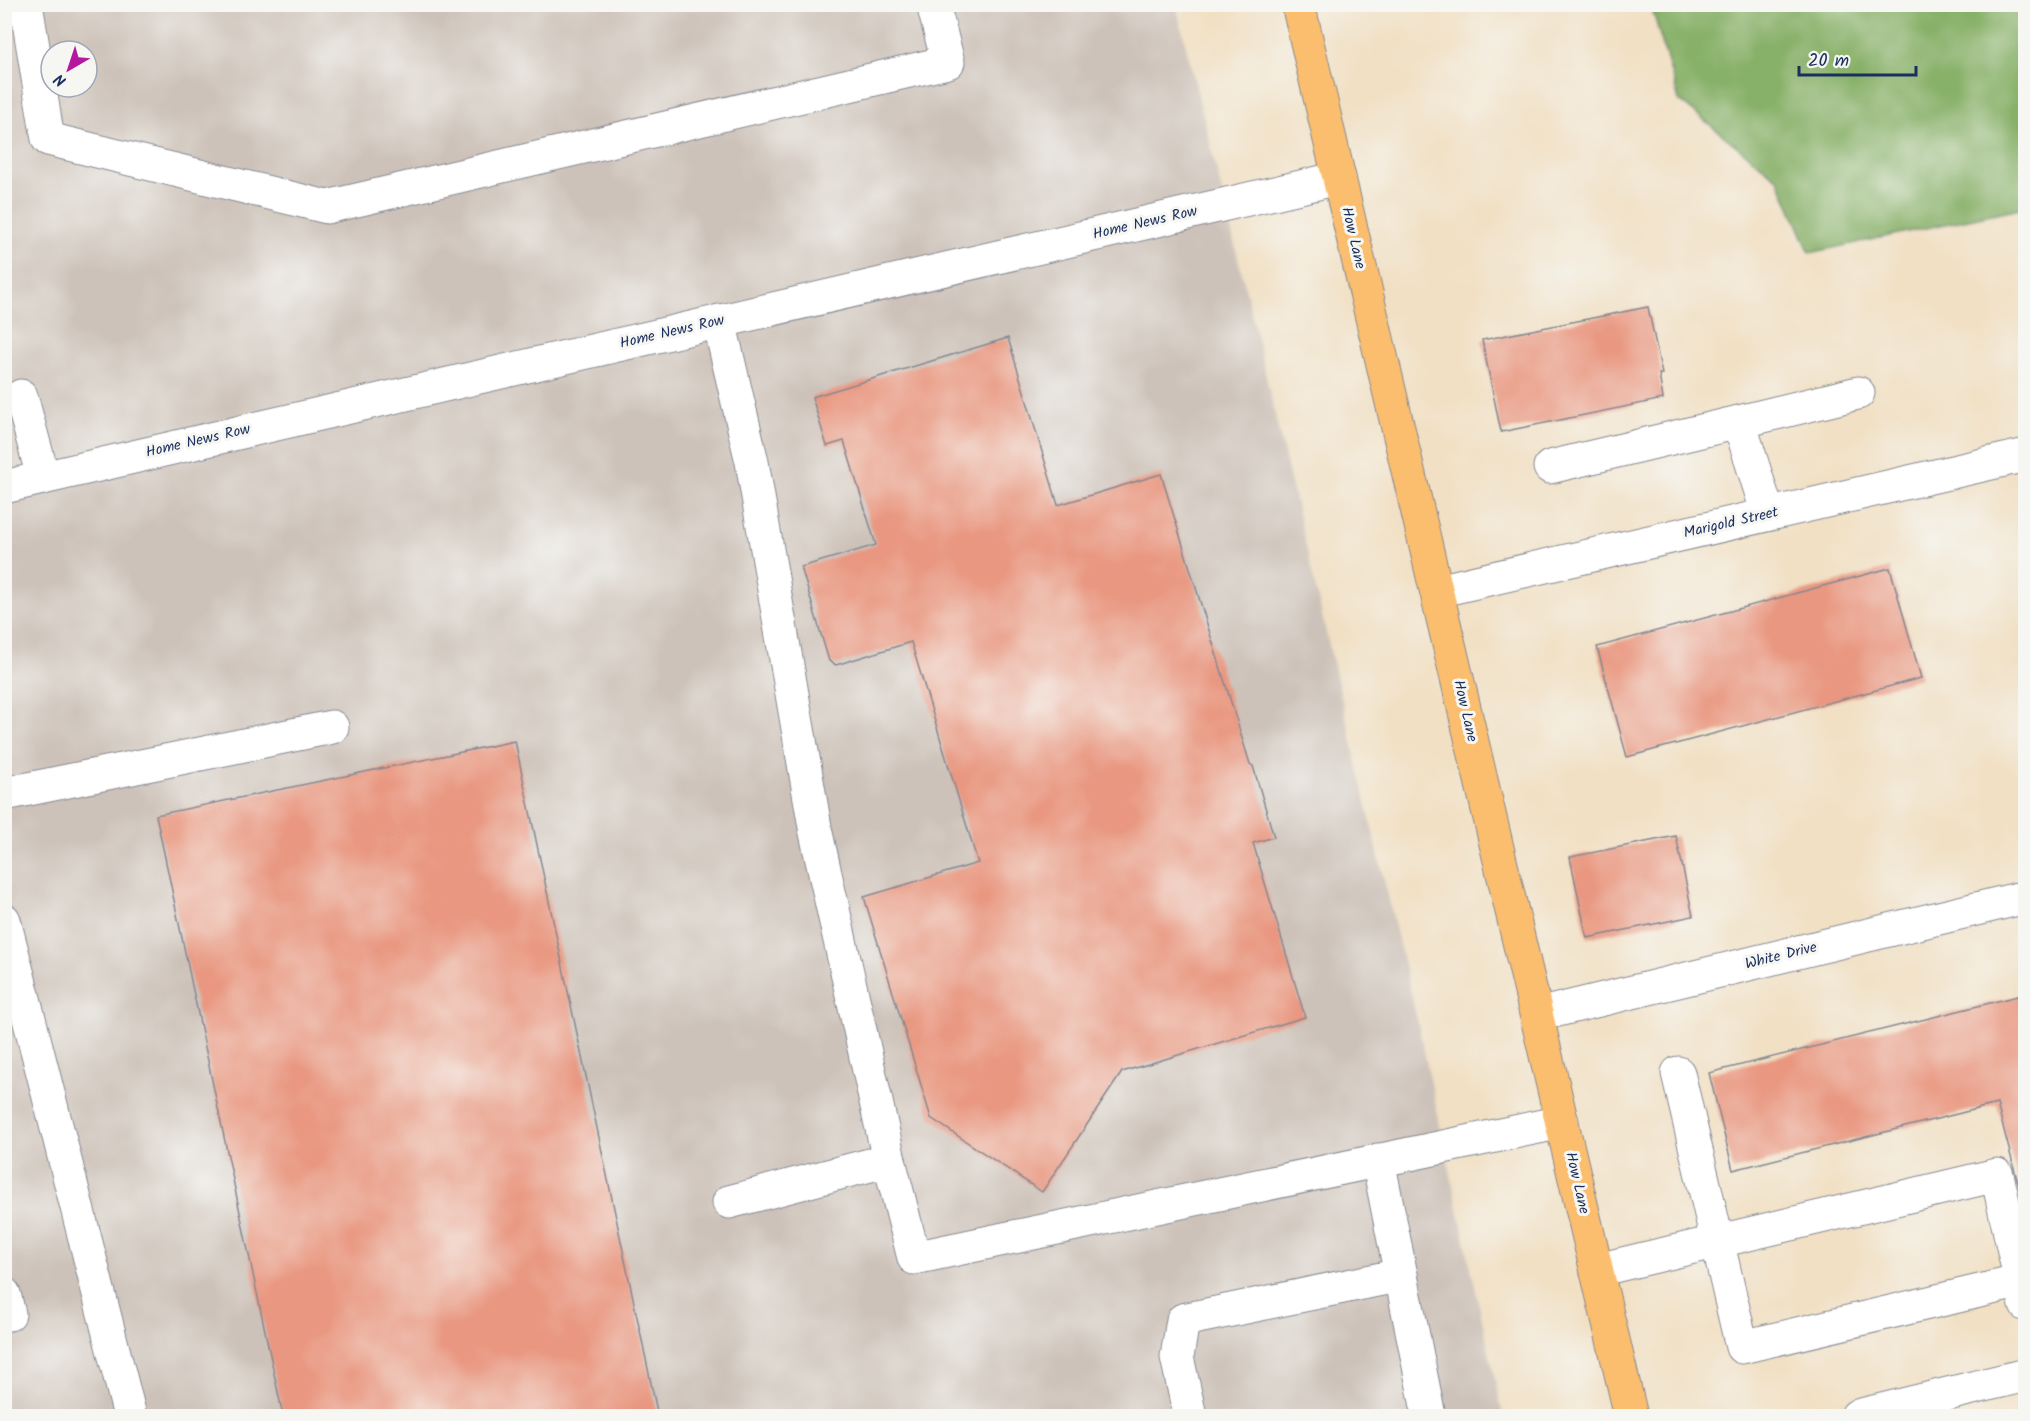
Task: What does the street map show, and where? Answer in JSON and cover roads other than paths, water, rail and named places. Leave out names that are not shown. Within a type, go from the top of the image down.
[{"type":"main road","name":"How Lane","points":[[1298,4],[1631,1416]]},
{"type":"street","points":[[26,4],[48,139],[327,207],[948,62],[933,4]]},
{"type":"street","name":"Home News Row","points":[[4,487],[1339,178]]},
{"type":"street","points":[[719,321],[752,462],[816,834],[888,1160],[914,1258],[1562,1122]]},
{"type":"street","points":[[1550,467],[1858,393]]},
{"type":"street","points":[[21,396],[43,477]]},
{"type":"street","points":[[1739,422],[1768,514]]},
{"type":"street","name":"Marigold Street","points":[[1437,591],[2025,455]]},
{"type":"street","points":[[4,794],[332,727]]},
{"type":"street","name":"White Drive","points":[[1537,1015],[2025,897]]},
{"type":"street","points":[[4,920],[130,1416]]},
{"type":"street","points":[[1597,1270],[1716,1240],[1997,1175],[2024,1289],[1742,1347],[1716,1240],[1678,1073]]},
{"type":"street","points":[[729,1202],[888,1160]]},
{"type":"street","points":[[1378,1160],[1429,1416]]},
{"type":"street","points":[[1190,1416],[1177,1357],[1183,1320],[1401,1275]]},
{"type":"street","points":[[1857,1416],[2025,1375]]}]
